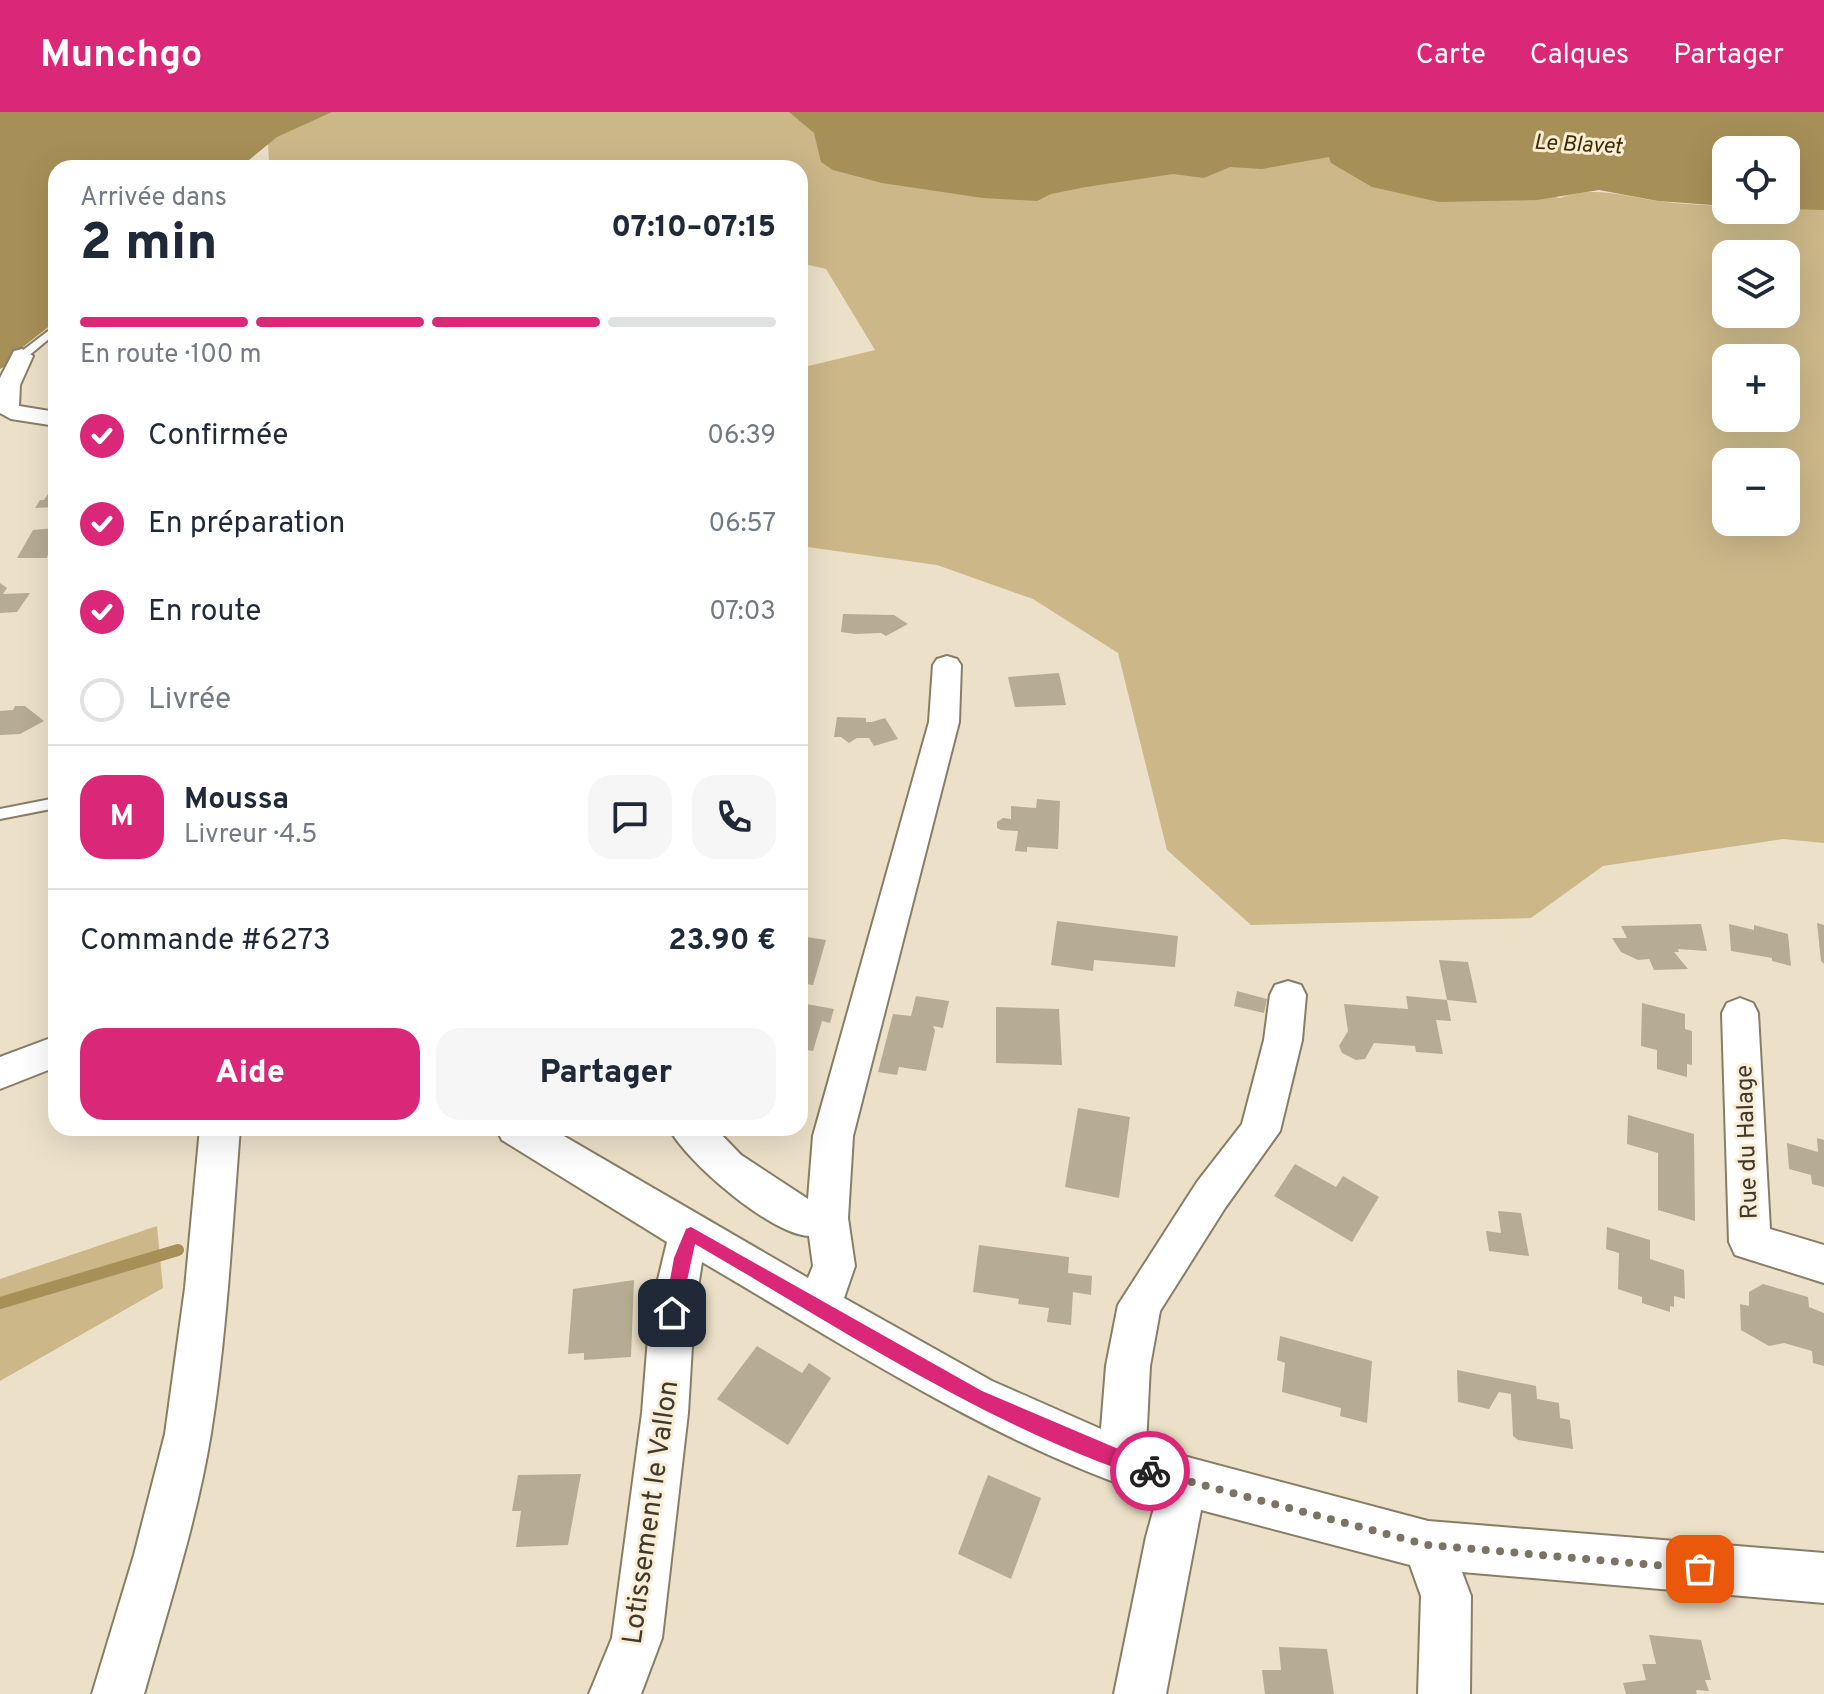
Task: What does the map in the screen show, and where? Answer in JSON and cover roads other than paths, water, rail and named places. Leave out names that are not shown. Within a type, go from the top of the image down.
[{"type":"street","points":[[22,356],[6,386],[2,404],[5,409],[23,415],[48,418]]},
{"type":"street","points":[[819,1308],[834,1266],[827,1218],[833,1136],[944,722],[947,665]]},
{"type":"street","points":[[1122,1462],[1128,1366],[1140,1305],[1211,1195],[1260,1131],[1283,1040],[1288,995]]},
{"type":"street","name":"Rue du Halage","points":[[1740,1013],[1750,1242],[1824,1264]]},
{"type":"street","points":[[0,1073],[48,1054]]},
{"type":"street","points":[[118,1694],[158,1555],[188,1434],[206,1288],[219,1136]]},
{"type":"street","points":[[529,1136],[691,1234],[976,1397],[1122,1462],[1185,1482],[1428,1545],[1824,1578]]},
{"type":"street","points":[[697,1136],[727,1167],[797,1217],[827,1218]]},
{"type":"street","name":"Lotissement le Vallon","points":[[615,1694],[637,1638],[665,1413],[672,1313],[682,1258],[691,1234]]},
{"type":"street","points":[[1140,1694],[1170,1537],[1185,1482]]},
{"type":"street","points":[[1428,1545],[1446,1596],[1444,1694]]},
{"type":"lane","points":[[22,356],[48,335]]},
{"type":"lane","points":[[0,814],[48,805]]},
{"type":"water","points":[[0,112],[332,112],[277,137],[249,160],[48,160],[48,327],[19,350],[15,361],[0,369]]},
{"type":"water","name":"Le Blavet","points":[[789,112],[1824,112],[1824,210],[1800,209],[1800,136],[1712,136],[1712,205],[1658,201],[1599,190],[1537,200],[1439,202],[1372,187],[1331,163],[1329,157],[1262,169],[1230,167],[1204,178],[1173,174],[1086,187],[1051,194],[1037,201],[983,198],[882,183],[833,170],[821,162],[814,133]]},
{"type":"waterway","points":[[0,1303],[178,1250]]}]
